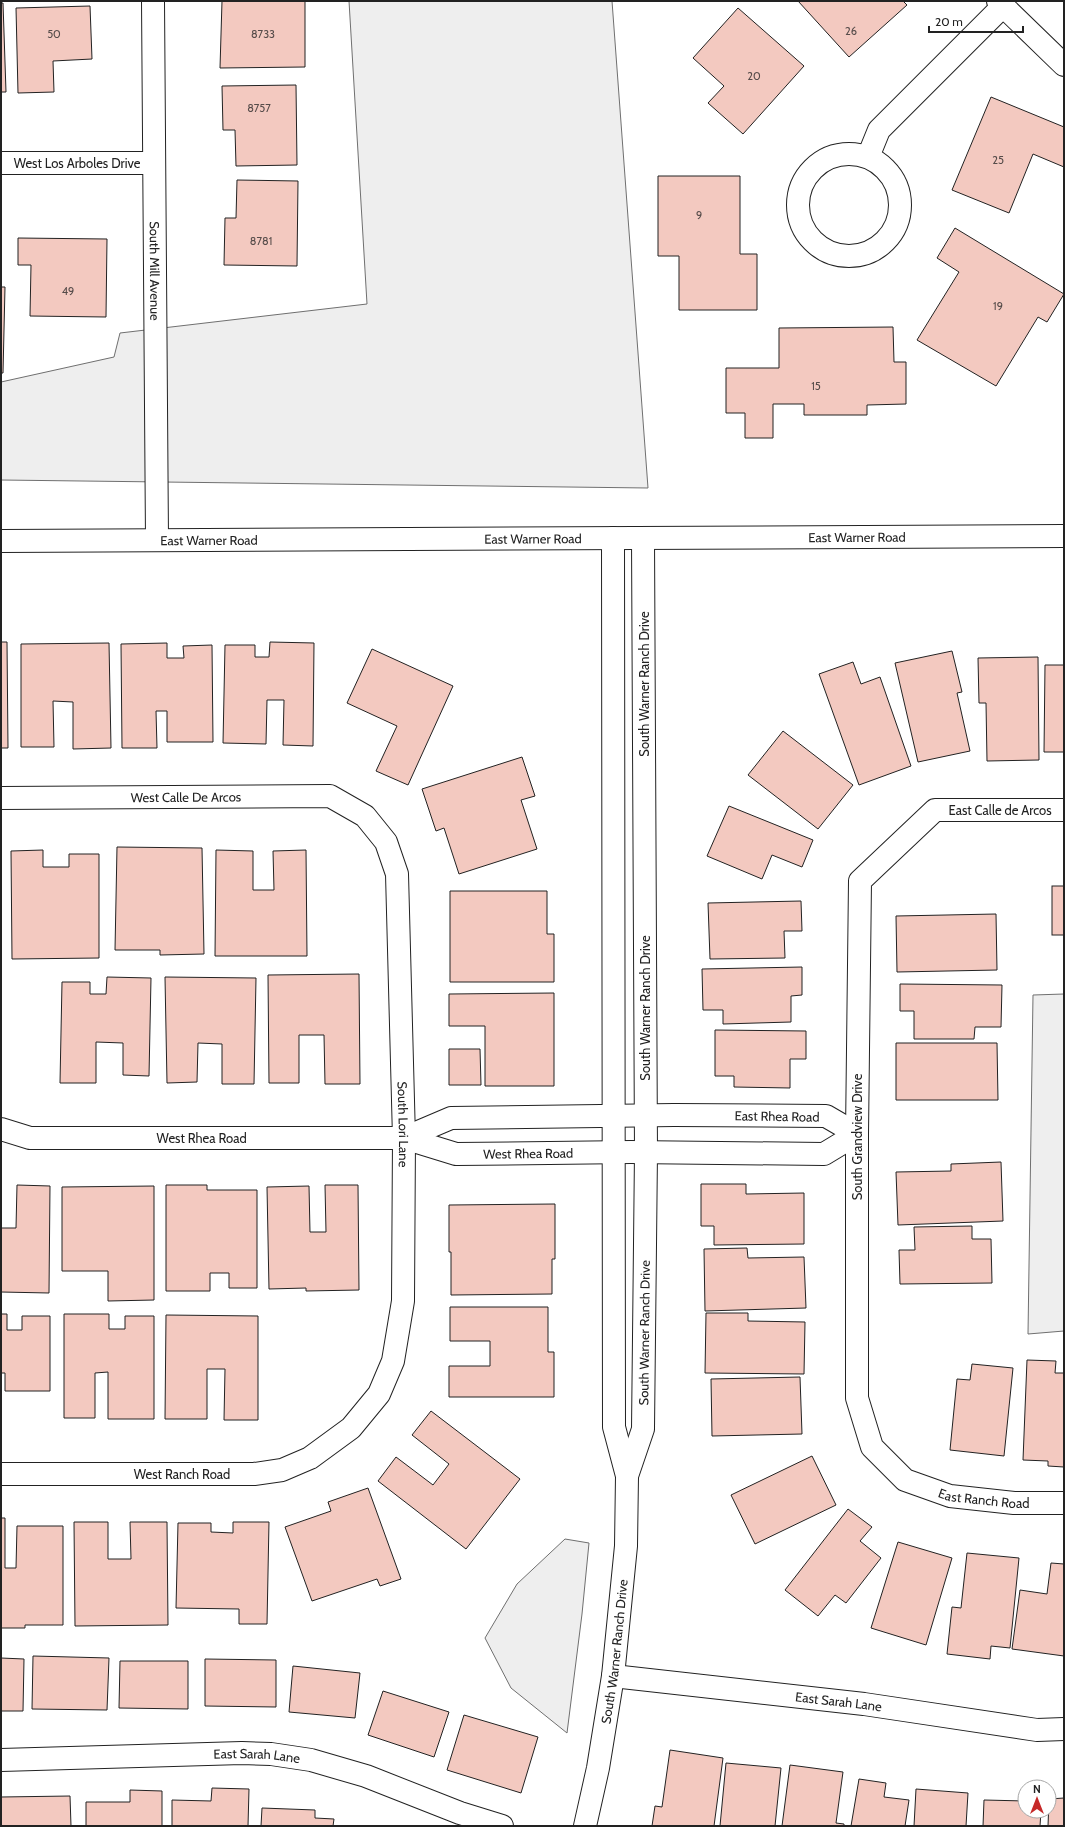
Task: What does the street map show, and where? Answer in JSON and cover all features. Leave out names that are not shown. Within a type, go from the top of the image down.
[{"type":"street","name":"South Mill Avenue","points":[[153,1],[153,163],[157,540]]},
{"type":"street","points":[[868,157],[879,130],[1000,4],[1064,65]]},
{"type":"street","points":[[851,154],[868,157],[880,164],[890,173],[897,185],[900,198],[900,212],[897,225],[890,236],[880,245],[868,252],[855,255],[841,255],[825,250],[811,239],[802,225],[798,208],[800,191],[804,181],[819,163],[834,156],[851,154]]},
{"type":"street","name":"West Los Arboles Drive","points":[[1,163],[153,163]]},
{"type":"street","name":"East Warner Road","points":[[1,541],[1064,536]]},
{"type":"street","name":"South Warner Ranch Drive","points":[[613,538],[630,1153],[643,1429],[627,1476]]},
{"type":"street","name":"South Warner Ranch Drive","points":[[585,1826],[598,1768],[613,1676],[626,1546],[627,1476],[614,1427],[630,1153],[629,1116],[643,538]]},
{"type":"street","name":"West Calle De Arcos","points":[[1,798],[330,796],[365,816]]},
{"type":"street","name":"East Calle de Arcos","points":[[935,810],[1064,810]]},
{"type":"street","name":"South Grandview Drive","points":[[905,1480],[872,1447],[857,1398],[857,1134],[860,881],[935,810]]},
{"type":"street","name":"South Lori Lane","points":[[351,1428],[379,1394],[394,1354],[403,1301],[404,1138],[397,874],[386,842],[365,816]]},
{"type":"street","name":"East Rhea Road","points":[[629,1116],[826,1116],[857,1134]]},
{"type":"street","name":"West Rhea Road","points":[[404,1138],[451,1118],[629,1116]]},
{"type":"street","name":"West Rhea Road","points":[[1,1129],[30,1138],[404,1138],[456,1154],[630,1153]]},
{"type":"street","points":[[630,1153],[824,1154],[857,1134]]},
{"type":"street","name":"West Ranch Road","points":[[1,1474],[254,1474],[282,1470],[310,1458],[351,1428]]},
{"type":"street","name":"East Ranch Road","points":[[905,1480],[950,1496],[1014,1503],[1064,1503]]},
{"type":"street","name":"East Sarah Lane","points":[[613,1676],[864,1704],[1036,1730],[1064,1729]]},
{"type":"street","name":"East Sarah Lane","points":[[1,1760],[242,1752],[271,1754],[311,1760],[366,1776],[460,1813],[502,1826]]},
{"type":"shaded area","points":[[349,1],[612,1],[648,488],[1,480],[1,382],[114,357],[120,333],[367,304]]},
{"type":"shaded area","points":[[1064,994],[1064,1331],[1028,1334],[1033,995]]},
{"type":"shaded area","points":[[565,1539],[589,1543],[582,1614],[567,1733],[511,1688],[485,1638],[517,1584]]},
{"type":"building","points":[[222,1],[305,1],[305,67],[220,68]]},
{"type":"building","points":[[798,1],[903,1],[907,5],[849,57]]},
{"type":"building","points":[[1,3],[3,3],[6,92],[1,92]]},
{"type":"building","points":[[90,6],[92,59],[53,61],[54,92],[18,93],[16,8]]},
{"type":"building","points":[[738,8],[804,66],[743,134],[708,103],[724,86],[693,58]]},
{"type":"building","points":[[296,85],[297,165],[236,166],[235,130],[223,130],[222,86]]},
{"type":"building","points":[[991,97],[1064,127],[1064,167],[1033,154],[1009,213],[952,190]]},
{"type":"building","points":[[658,176],[740,176],[740,254],[757,254],[757,310],[679,310],[679,256],[658,256]]},
{"type":"building","points":[[237,180],[298,181],[297,266],[224,265],[225,218],[236,218]]},
{"type":"building","points":[[955,228],[1064,294],[1047,322],[1038,317],[996,386],[917,340],[959,272],[937,258]]},
{"type":"building","points":[[18,238],[107,239],[106,317],[30,316],[31,265],[18,265]]},
{"type":"building","points":[[1,287],[5,287],[3,373],[1,373]]},
{"type":"building","points":[[893,327],[894,362],[906,362],[906,404],[867,405],[867,415],[804,415],[804,404],[773,404],[773,438],[745,438],[745,413],[726,413],[726,368],[779,368],[779,328]]},
{"type":"building","points":[[1,642],[7,642],[8,748],[1,748]]},
{"type":"building","points":[[270,642],[314,643],[313,746],[283,745],[284,700],[267,700],[266,744],[223,743],[225,645],[255,645],[255,657],[269,657]]},
{"type":"building","points":[[109,643],[111,748],[73,749],[73,702],[53,701],[54,747],[21,747],[21,644]]},
{"type":"building","points":[[167,643],[167,658],[184,658],[183,646],[212,645],[213,742],[167,742],[167,711],[156,711],[157,748],[122,748],[121,644]]},
{"type":"building","points":[[372,649],[453,686],[408,785],[376,771],[397,726],[347,703]]},
{"type":"building","points":[[952,651],[962,692],[957,693],[970,751],[918,762],[895,663]]},
{"type":"building","points":[[1038,657],[1039,760],[987,761],[986,703],[979,703],[978,658]]},
{"type":"building","points":[[853,662],[861,684],[880,677],[911,766],[859,785],[819,674]]},
{"type":"building","points":[[1045,665],[1064,665],[1064,752],[1044,752]]},
{"type":"building","points":[[783,731],[853,785],[818,829],[748,775]]},
{"type":"building","points":[[522,757],[535,796],[521,800],[537,849],[459,874],[444,828],[436,831],[422,789]]},
{"type":"building","points":[[729,806],[813,840],[802,867],[772,855],[762,879],[707,856]]},
{"type":"building","points":[[117,847],[202,848],[204,954],[160,955],[160,950],[115,950]]},
{"type":"building","points":[[43,850],[43,867],[69,867],[69,854],[99,854],[99,958],[12,959],[11,851]]},
{"type":"building","points":[[216,850],[253,851],[253,890],[274,890],[273,851],[306,850],[307,956],[215,956]]},
{"type":"building","points":[[1052,886],[1064,886],[1064,935],[1052,935]]},
{"type":"building","points":[[450,891],[547,891],[547,934],[554,934],[554,982],[450,982]]},
{"type":"building","points":[[801,901],[802,931],[784,931],[785,958],[710,959],[708,903]]},
{"type":"building","points":[[996,914],[997,970],[897,972],[896,916]]},
{"type":"building","points":[[802,967],[802,995],[791,996],[791,1022],[723,1024],[723,1010],[703,1010],[702,969]]},
{"type":"building","points":[[359,974],[360,1084],[325,1084],[324,1035],[299,1035],[299,1083],[269,1083],[268,975]]},
{"type":"building","points":[[107,977],[151,978],[149,1076],[123,1075],[123,1043],[96,1042],[96,1083],[60,1083],[62,982],[90,982],[90,994],[106,994]]},
{"type":"building","points":[[165,977],[256,978],[254,1084],[222,1084],[222,1044],[198,1043],[197,1082],[167,1083]]},
{"type":"building","points":[[900,984],[1002,985],[1001,1027],[975,1027],[974,1039],[914,1039],[914,1011],[900,1011]]},
{"type":"building","points":[[554,993],[554,1086],[485,1086],[485,1026],[449,1026],[449,994]]},
{"type":"building","points":[[715,1030],[806,1031],[806,1059],[790,1059],[790,1088],[734,1087],[734,1076],[715,1076]]},
{"type":"building","points":[[896,1043],[997,1043],[998,1100],[896,1100]]},
{"type":"building","points":[[449,1049],[480,1049],[481,1085],[449,1085]]},
{"type":"building","points":[[1001,1162],[1003,1221],[898,1225],[896,1172],[951,1171],[951,1164]]},
{"type":"building","points":[[701,1184],[746,1184],[746,1194],[804,1193],[804,1244],[714,1245],[714,1226],[701,1226]]},
{"type":"building","points":[[17,1185],[50,1186],[49,1293],[1,1292],[1,1228],[16,1228]]},
{"type":"building","points":[[166,1185],[207,1185],[207,1190],[257,1190],[257,1288],[229,1288],[229,1273],[210,1273],[210,1291],[166,1291]]},
{"type":"building","points":[[325,1185],[358,1185],[359,1290],[306,1291],[306,1288],[269,1289],[267,1187],[309,1186],[310,1232],[326,1232]]},
{"type":"building","points":[[154,1186],[154,1300],[108,1301],[108,1271],[62,1271],[62,1187]]},
{"type":"building","points":[[555,1204],[555,1259],[552,1259],[552,1294],[451,1295],[449,1205]]},
{"type":"building","points":[[972,1226],[972,1239],[991,1239],[992,1283],[900,1284],[899,1250],[915,1250],[914,1227]]},
{"type":"building","points":[[747,1248],[748,1258],[804,1257],[806,1308],[705,1311],[704,1249]]},
{"type":"building","points":[[450,1307],[548,1307],[548,1352],[554,1352],[554,1397],[449,1397],[449,1366],[490,1366],[490,1341],[450,1341]]},
{"type":"building","points":[[706,1313],[748,1313],[748,1321],[805,1322],[804,1374],[705,1373]]},
{"type":"building","points":[[1,1314],[7,1314],[7,1330],[22,1330],[22,1316],[50,1316],[50,1391],[5,1391],[5,1373],[1,1373]]},
{"type":"building","points":[[64,1314],[109,1314],[109,1329],[125,1329],[125,1316],[154,1316],[154,1419],[108,1419],[108,1372],[95,1373],[95,1418],[64,1418]]},
{"type":"building","points":[[166,1315],[258,1316],[258,1420],[224,1420],[225,1369],[207,1369],[207,1419],[165,1419]]},
{"type":"building","points":[[1027,1360],[1056,1361],[1055,1373],[1064,1373],[1064,1467],[1048,1466],[1048,1461],[1023,1460]]},
{"type":"building","points":[[972,1364],[1013,1368],[1004,1456],[950,1450],[957,1379],[970,1380]]},
{"type":"building","points":[[800,1377],[802,1434],[712,1436],[711,1379]]},
{"type":"building","points":[[431,1411],[520,1479],[466,1549],[378,1481],[396,1457],[433,1485],[449,1464],[412,1435]]},
{"type":"building","points":[[812,1456],[836,1505],[755,1544],[731,1495]]},
{"type":"building","points":[[368,1488],[401,1579],[380,1586],[377,1579],[312,1601],[285,1527],[331,1511],[328,1502]]},
{"type":"building","points":[[848,1509],[872,1527],[860,1541],[881,1558],[846,1603],[835,1595],[818,1616],[785,1590]]},
{"type":"building","points":[[1,1518],[5,1518],[5,1568],[16,1568],[17,1526],[63,1526],[63,1625],[25,1625],[25,1628],[1,1628]]},
{"type":"building","points":[[74,1522],[108,1522],[108,1559],[131,1559],[130,1522],[167,1522],[168,1625],[75,1626]]},
{"type":"building","points":[[233,1522],[269,1522],[267,1624],[239,1624],[239,1609],[176,1608],[178,1523],[211,1523],[211,1532],[233,1533]]},
{"type":"building","points":[[898,1542],[952,1558],[926,1645],[871,1628]]},
{"type":"building","points":[[967,1553],[1019,1558],[1010,1648],[991,1646],[990,1659],[947,1654],[952,1607],[961,1608]]},
{"type":"building","points":[[1051,1563],[1064,1564],[1064,1656],[1012,1649],[1020,1590],[1047,1594]]},
{"type":"building","points":[[33,1656],[109,1658],[107,1710],[32,1709]]},
{"type":"building","points":[[1,1658],[24,1659],[23,1711],[1,1711]]},
{"type":"building","points":[[205,1659],[276,1660],[276,1707],[205,1706]]},
{"type":"building","points":[[120,1661],[188,1661],[188,1709],[119,1708]]},
{"type":"building","points":[[293,1666],[360,1673],[355,1718],[289,1712]]},
{"type":"building","points":[[383,1691],[449,1712],[434,1757],[368,1735]]},
{"type":"building","points":[[464,1715],[538,1737],[521,1793],[447,1770]]},
{"type":"building","points":[[670,1750],[723,1758],[714,1826],[652,1826],[655,1806],[662,1807]]},
{"type":"building","points":[[726,1763],[781,1768],[775,1826],[720,1826]]},
{"type":"building","points":[[790,1765],[843,1772],[836,1823],[844,1824],[844,1826],[782,1826]]},
{"type":"building","points":[[859,1779],[886,1783],[884,1797],[909,1800],[905,1826],[851,1826]]},
{"type":"building","points":[[212,1788],[249,1789],[248,1826],[172,1826],[172,1800],[211,1801]]},
{"type":"building","points":[[916,1789],[968,1793],[966,1826],[914,1826]]},
{"type":"building","points":[[130,1790],[162,1791],[162,1826],[86,1826],[86,1802],[130,1802]]},
{"type":"building","points":[[70,1796],[71,1826],[1,1826],[1,1797]]},
{"type":"building","points":[[1057,1798],[1064,1798],[1064,1826],[1048,1826],[1048,1819],[1057,1819]]},
{"type":"building","points":[[984,1800],[1017,1801],[1017,1819],[1040,1819],[1040,1826],[983,1826]]},
{"type":"building","points":[[262,1808],[315,1810],[315,1818],[334,1819],[333,1826],[261,1826]]}]
